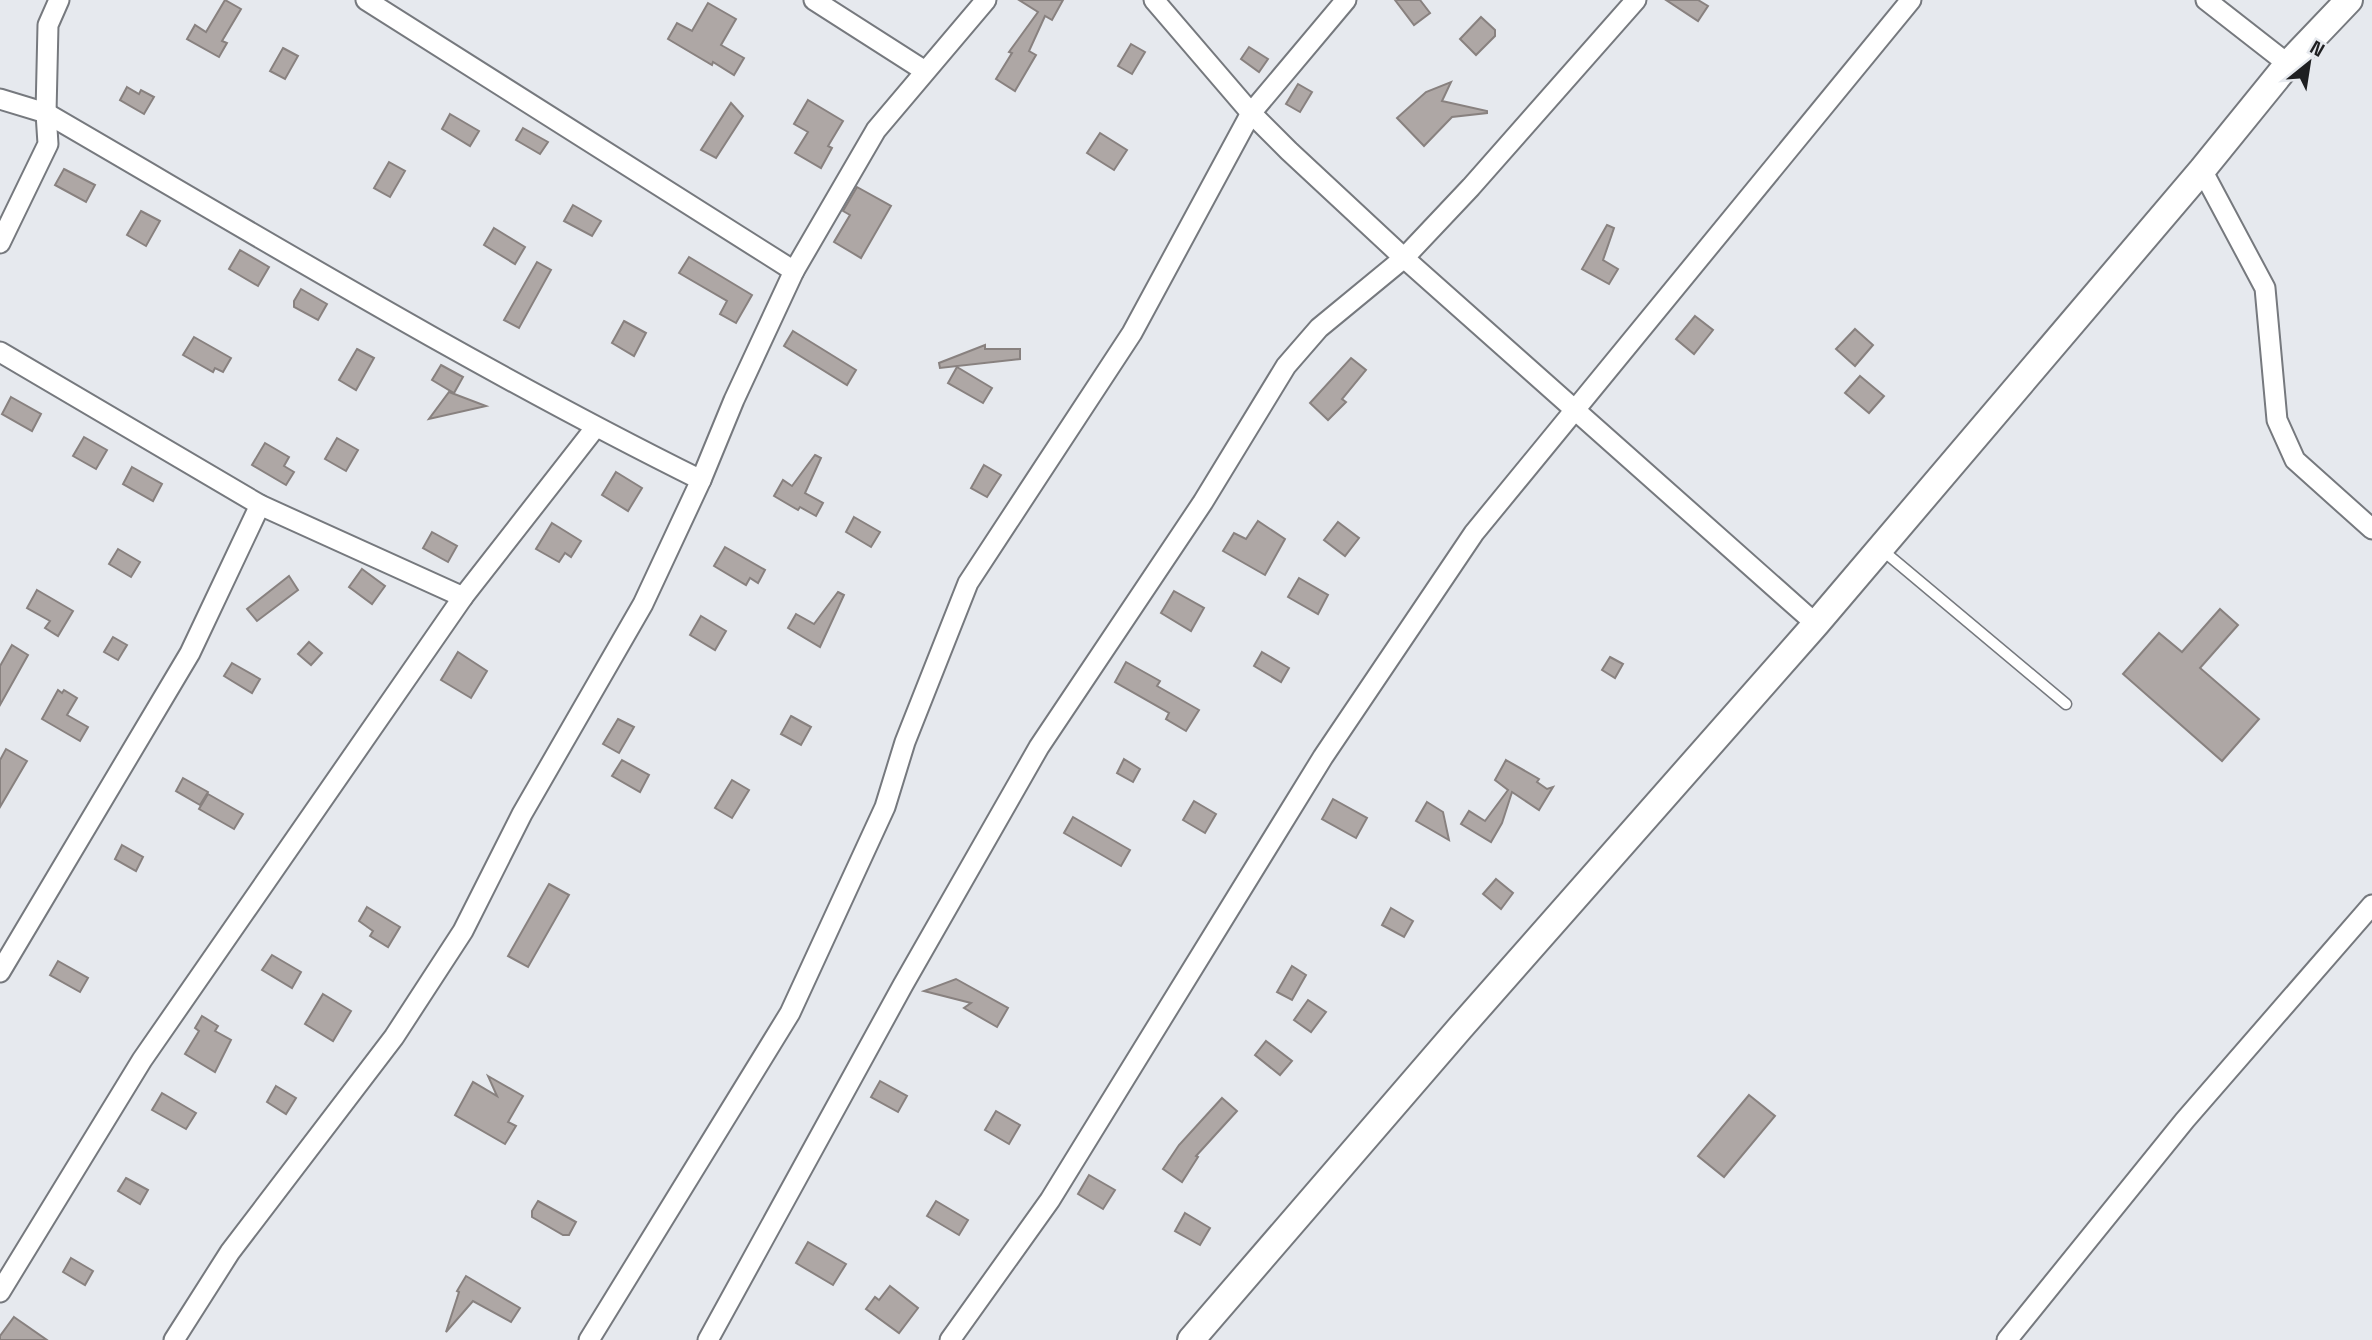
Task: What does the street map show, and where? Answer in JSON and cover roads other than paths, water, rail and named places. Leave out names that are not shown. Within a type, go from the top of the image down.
[{"type":"main road","points":[[1191,1340],[1460,1028],[1816,624],[2202,170],[2288,64],[2348,0]]},
{"type":"street","points":[[0,243],[47,144],[48,25],[60,0]]},
{"type":"street","points":[[366,0],[794,271]]},
{"type":"street","points":[[814,0],[925,71]]},
{"type":"street","points":[[174,1340],[230,1252],[394,1037],[463,931],[522,814],[643,604],[794,271],[876,130],[986,0]]},
{"type":"street","points":[[1154,0],[1251,113],[1404,258],[1816,624]]},
{"type":"street","points":[[589,1340],[790,1013],[885,807],[905,742],[968,583],[1132,333],[1251,113],[1346,0]]},
{"type":"street","points":[[708,1340],[902,985],[1039,747],[1203,502],[1286,366],[1320,328],[1404,258],[1471,187],[1636,0]]},
{"type":"street","points":[[950,1340],[1050,1200],[1323,757],[1474,533],[1910,0]]},
{"type":"street","points":[[2206,0],[2288,64]]},
{"type":"street","points":[[0,99],[46,113],[466,356],[595,428],[701,480]]},
{"type":"street","points":[[2202,170],[2265,288],[2277,419],[2295,460],[2372,529]]},
{"type":"street","points":[[0,352],[260,505],[463,597]]},
{"type":"street","points":[[0,1292],[142,1060],[463,597],[595,428]]},
{"type":"street","points":[[0,972],[190,653],[260,505]]},
{"type":"street","points":[[2007,1340],[2185,1120],[2372,905]]},
{"type":"lane","points":[[1880,549],[2066,704]]}]
